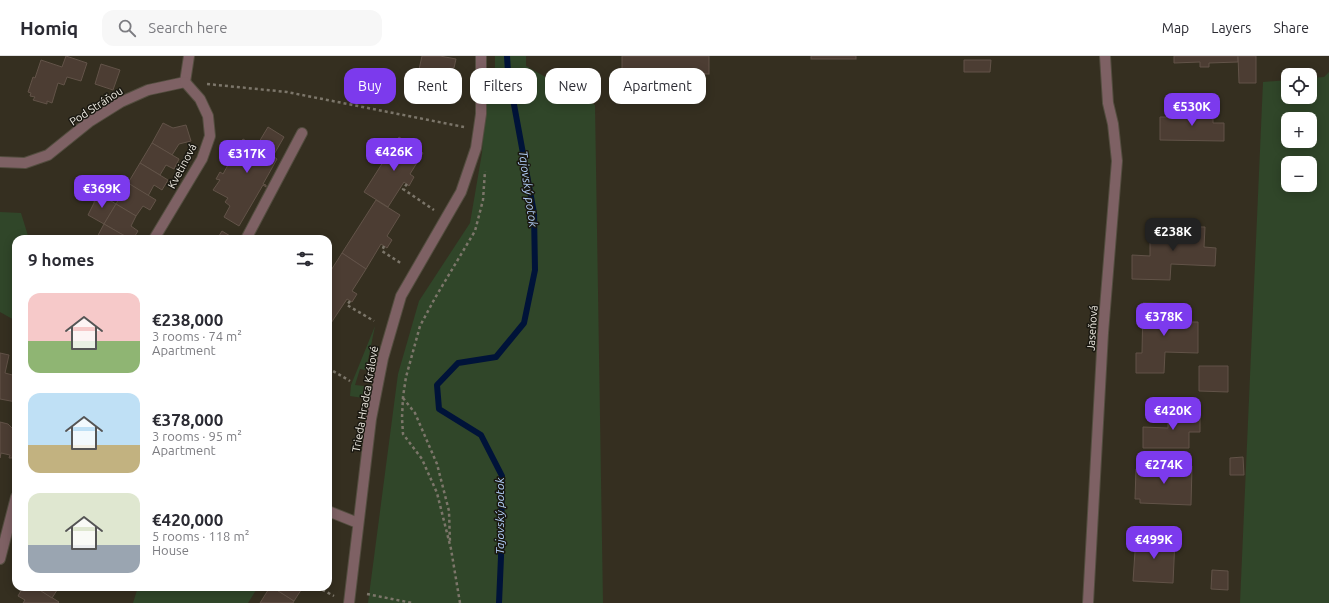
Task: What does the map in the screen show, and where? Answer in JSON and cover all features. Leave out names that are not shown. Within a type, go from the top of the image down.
[{"type":"street","points":[[186,82],[189,56]]},
{"type":"street","name":"Trieda Hradca Králové","points":[[349,603],[371,420],[383,358],[401,296],[461,192],[476,148],[480,114],[481,56]]},
{"type":"street","name":"Jaseňová","points":[[1088,603],[1103,333],[1117,160],[1113,124],[1108,103],[1105,56]]},
{"type":"street","name":"Pod Stráňou","points":[[0,162],[25,162],[48,155],[89,122],[121,102],[148,90],[186,82]]},
{"type":"street","name":"Kvetinová","points":[[156,235],[202,159],[210,136],[208,116],[200,99],[186,82]]},
{"type":"street","points":[[248,235],[302,133]]},
{"type":"street","points":[[0,559],[12,512]]},
{"type":"street","points":[[332,513],[358,523]]},
{"type":"path","points":[[186,82],[243,86],[287,92],[469,128]]},
{"type":"path","points":[[460,603],[451,549],[437,493],[422,459],[403,434],[403,397],[406,377],[420,326],[475,231],[483,200],[486,168]]},
{"type":"path","points":[[407,184],[403,189],[434,210]]},
{"type":"path","points":[[384,246],[382,251],[403,264]]},
{"type":"path","points":[[350,301],[347,305],[374,321]]},
{"type":"path","points":[[332,370],[350,381]]},
{"type":"path","points":[[403,397],[415,413],[436,464],[449,511],[451,549]]},
{"type":"path","points":[[325,591],[334,596]]},
{"type":"path","points":[[367,594],[412,603]]},
{"type":"green space","points":[[495,56],[526,56],[526,66],[530,68],[495,68]]},
{"type":"green space","points":[[537,72],[545,77],[545,104],[595,105],[603,603],[368,603],[398,374],[419,301],[470,223],[482,153],[485,104],[537,104]]},
{"type":"green space","points":[[1329,72],[1329,603],[1240,603],[1263,82],[1281,81],[1281,104],[1317,104],[1317,78],[1324,77]]},
{"type":"green space","points":[[0,212],[21,213],[28,235],[12,235],[12,319],[0,312]]},
{"type":"green space","points":[[375,326],[366,370],[360,369],[355,385],[364,386],[363,398],[350,396],[351,385]]},
{"type":"green space","points":[[137,591],[256,591],[248,603],[133,603]]},
{"type":"building","points":[[66,56],[87,63],[81,81],[67,77],[64,85],[58,83],[52,103],[47,101],[47,104],[33,100],[35,97],[30,96],[31,93],[28,92],[33,77],[35,78],[41,60],[62,67]]},
{"type":"building","points":[[422,56],[440,56],[456,59],[454,68],[419,68]]},
{"type":"building","points":[[622,56],[709,56],[709,74],[706,74],[706,68],[622,68]]},
{"type":"building","points":[[811,56],[856,56],[856,59],[811,59]]},
{"type":"building","points":[[1174,56],[1238,56],[1238,62],[1209,63],[1209,67],[1200,67],[1200,62],[1174,63]]},
{"type":"building","points":[[1238,56],[1256,56],[1256,83],[1239,83]]},
{"type":"building","points":[[964,60],[991,60],[990,72],[964,72]]},
{"type":"building","points":[[101,64],[120,70],[113,90],[95,84]]},
{"type":"building","points":[[1184,110],[1213,111],[1213,123],[1224,123],[1224,141],[1160,140],[1160,117],[1183,117]]},
{"type":"building","points":[[163,123],[173,128],[186,125],[191,141],[179,144],[172,155],[152,143]]},
{"type":"building","points":[[268,127],[284,137],[273,156],[277,159],[263,184],[266,185],[266,187],[263,185],[239,226],[224,217],[230,206],[225,202],[228,198],[213,190],[220,180],[216,179],[220,172],[223,174],[233,156],[230,154],[234,148],[237,149],[243,139],[256,147]]},
{"type":"building","points":[[399,137],[423,153],[410,174],[414,177],[409,186],[404,182],[388,207],[364,192]]},
{"type":"building","points":[[152,143],[179,159],[174,169],[166,165],[160,175],[140,163]]},
{"type":"building","points":[[140,163],[168,180],[162,190],[154,185],[148,196],[128,183]]},
{"type":"building","points":[[128,183],[156,200],[150,210],[143,206],[136,216],[116,204]]},
{"type":"building","points":[[96,192],[116,204],[104,224],[88,215],[94,203]]},
{"type":"building","points":[[376,200],[400,215],[387,236],[392,240],[387,248],[381,244],[366,269],[342,253]]},
{"type":"building","points":[[116,204],[136,216],[131,226],[138,231],[136,235],[123,235],[104,224]]},
{"type":"building","points":[[104,224],[123,235],[98,235]]},
{"type":"building","points":[[1150,226],[1205,227],[1204,247],[1216,248],[1215,266],[1171,264],[1170,280],[1132,279],[1132,255],[1150,256]]},
{"type":"building","points":[[222,231],[228,235],[220,235]]},
{"type":"building","points":[[342,253],[366,269],[352,291],[357,294],[352,302],[347,299],[332,322],[332,269]]},
{"type":"building","points":[[1143,303],[1178,304],[1178,322],[1198,322],[1198,353],[1165,352],[1164,373],[1136,373],[1136,353],[1142,353]]},
{"type":"building","points":[[0,353],[9,355],[5,373],[12,375],[12,401],[0,399]]},
{"type":"building","points":[[1199,366],[1228,366],[1228,392],[1199,391]]},
{"type":"building","points":[[1168,411],[1200,412],[1200,432],[1189,432],[1189,448],[1143,448],[1143,427],[1168,428]]},
{"type":"building","points":[[0,422],[8,424],[12,428],[12,458],[9,458],[10,455],[1,453],[0,458]]},
{"type":"building","points":[[1243,457],[1244,475],[1230,475],[1230,458]]},
{"type":"building","points":[[1152,465],[1192,466],[1191,505],[1140,503],[1140,499],[1135,499],[1136,469],[1152,469]]},
{"type":"building","points":[[1136,537],[1175,539],[1173,583],[1133,581]]},
{"type":"building","points":[[1212,570],[1228,571],[1228,590],[1211,589]]},
{"type":"building","points":[[21,591],[41,591],[59,602],[23,603],[25,600],[18,596]]},
{"type":"building","points":[[41,591],[56,591],[52,598]]},
{"type":"building","points":[[268,591],[278,591],[294,601],[293,603],[260,603]]},
{"type":"building","points":[[278,591],[300,591],[294,601]]},
{"type":"waterway","name":"Tajovský potok","points":[[499,603],[502,476],[481,435],[439,409],[437,385],[458,363],[496,357],[524,323],[535,270],[534,213],[508,72],[507,56]]}]
